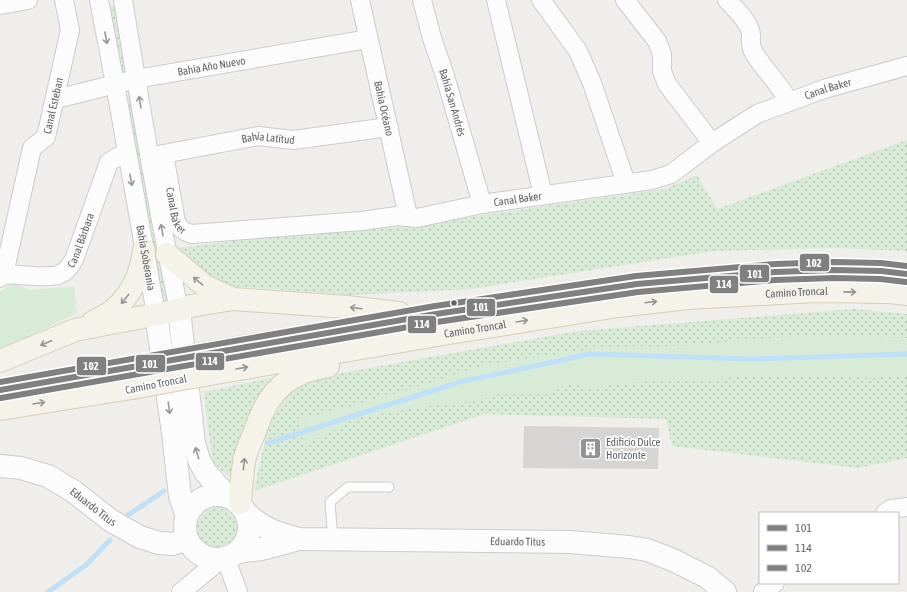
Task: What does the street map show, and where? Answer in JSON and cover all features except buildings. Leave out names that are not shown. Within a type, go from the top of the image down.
[{"type":"main road","points":[[0,361],[101,319],[120,304],[135,284],[144,250]]},
{"type":"main road","points":[[167,254],[205,286],[233,299]]},
{"type":"main road","name":"Camino Troncal","points":[[0,409],[128,379],[436,314],[637,284],[775,272],[834,270],[907,274]]},
{"type":"main road","name":"Camino Troncal","points":[[203,364],[497,325],[618,306],[688,298],[816,291],[889,292],[907,294]]},
{"type":"main road","points":[[75,330],[179,310],[191,306],[233,299],[347,307],[395,313],[436,314]]},
{"type":"main road","points":[[238,504],[245,457],[261,413],[271,397],[284,383],[295,376],[314,368],[415,348],[459,337],[497,325]]},
{"type":"main road","name":"Camino Troncal","points":[[0,390],[128,379]]},
{"type":"street","points":[[0,5],[28,0]]},
{"type":"street","name":"Canal Esteban","points":[[2,276],[32,148],[46,137],[56,99],[70,30],[64,0]]},
{"type":"street","name":"Bahía Soberanía","points":[[98,0],[115,84],[156,314],[173,433],[180,496],[187,517]]},
{"type":"street","name":"Bahía Soberanía","points":[[123,0],[136,79],[156,156],[167,254],[179,310],[194,443],[206,473],[238,504]]},
{"type":"street","name":"Bahía Océano","points":[[360,0],[408,216]]},
{"type":"street","name":"Bahía San Andrés","points":[[422,0],[482,204]]},
{"type":"street","points":[[496,0],[542,195]]},
{"type":"street","points":[[541,0],[578,52],[592,83],[626,184]]},
{"type":"street","points":[[625,0],[657,41],[662,54],[662,71],[667,84],[712,143]]},
{"type":"street","points":[[727,0],[745,20],[751,31],[750,43],[753,52],[785,93],[789,102]]},
{"type":"street","name":"Bahía Año Nuevo","points":[[56,99],[136,79],[368,39]]},
{"type":"street","name":"Canal Baker","points":[[156,156],[176,222],[178,226],[186,233],[192,234],[362,221],[397,216],[417,218],[482,204],[652,180],[671,174],[712,143],[757,114],[824,90],[907,66]]},
{"type":"street","name":"Bahía Latitud","points":[[156,156],[258,136],[293,140],[389,127]]},
{"type":"street","name":"Canal Bárbara","points":[[2,276],[52,277],[66,271],[72,265],[109,162],[126,152]]},
{"type":"street","name":"Eduardo Titus","points":[[0,466],[35,471],[55,480],[73,491],[110,520],[140,537],[159,543],[173,544],[187,539]]},
{"type":"street","points":[[185,590],[222,557],[247,540],[250,527],[238,504],[215,495],[203,498],[193,506],[187,517],[185,528],[187,539],[193,549],[222,557]]},
{"type":"street","name":"Eduardo Titus","points":[[238,504],[261,526],[298,540]]},
{"type":"street","points":[[886,512],[891,509],[907,506]]},
{"type":"street","name":"Eduardo Titus","points":[[222,557],[298,540],[571,542],[647,550],[673,560],[707,577],[725,592]]},
{"type":"street","points":[[222,557],[238,592]]},
{"type":"street","points":[[763,592],[774,584]]},
{"type":"lane","points":[[333,540],[330,502],[348,487],[389,487]]},
{"type":"green space","points":[[112,5],[115,7],[126,73],[120,74],[109,8]]},
{"type":"green space","points":[[129,94],[132,96],[167,301],[165,304],[162,302],[126,97]]},
{"type":"green space","points":[[907,140],[907,251],[837,248],[714,251],[470,289],[350,295],[218,285],[179,248],[255,238],[399,227],[665,189],[697,175],[717,209]]},
{"type":"green space","points":[[12,283],[30,290],[74,286],[77,313],[0,350],[0,292]]},
{"type":"green space","points":[[854,309],[907,314],[907,458],[858,468],[672,446],[666,419],[485,414],[254,491],[268,426],[287,395],[313,378],[578,331]]},
{"type":"green space","points":[[821,336],[907,338],[907,376],[897,375],[874,378],[742,376],[705,380],[678,378],[587,388],[567,383],[551,394],[498,394],[477,401],[439,404],[354,418],[324,436],[303,444],[300,419],[375,400],[485,365],[607,347],[677,346]]},
{"type":"green space","points":[[284,375],[236,479],[222,471],[212,460],[204,392]]},
{"type":"green space","points":[[214,507],[222,507],[230,510],[236,516],[239,528],[236,540],[230,546],[222,549],[214,549],[206,546],[200,540],[197,532],[197,524],[200,516],[206,510]]},
{"type":"waterway","points":[[268,443],[460,382],[590,354],[751,359],[907,354]]},
{"type":"waterway","points":[[128,515],[164,491]]},
{"type":"waterway","points":[[48,592],[86,565],[110,540]]},
{"type":"transit line","name":"102","points":[[0,382],[435,306],[636,276],[775,264],[834,262],[881,263],[907,266]]},
{"type":"transit line","name":"101","points":[[0,390],[436,314],[637,284],[775,272],[834,270],[881,271],[907,274]]},
{"type":"transit line","name":"114","points":[[1,398],[437,322],[638,292],[775,280],[834,278],[880,279],[906,282]]},
{"type":"place","name":"Edificio Dulce Horizonte","points":[[591,448]]}]
